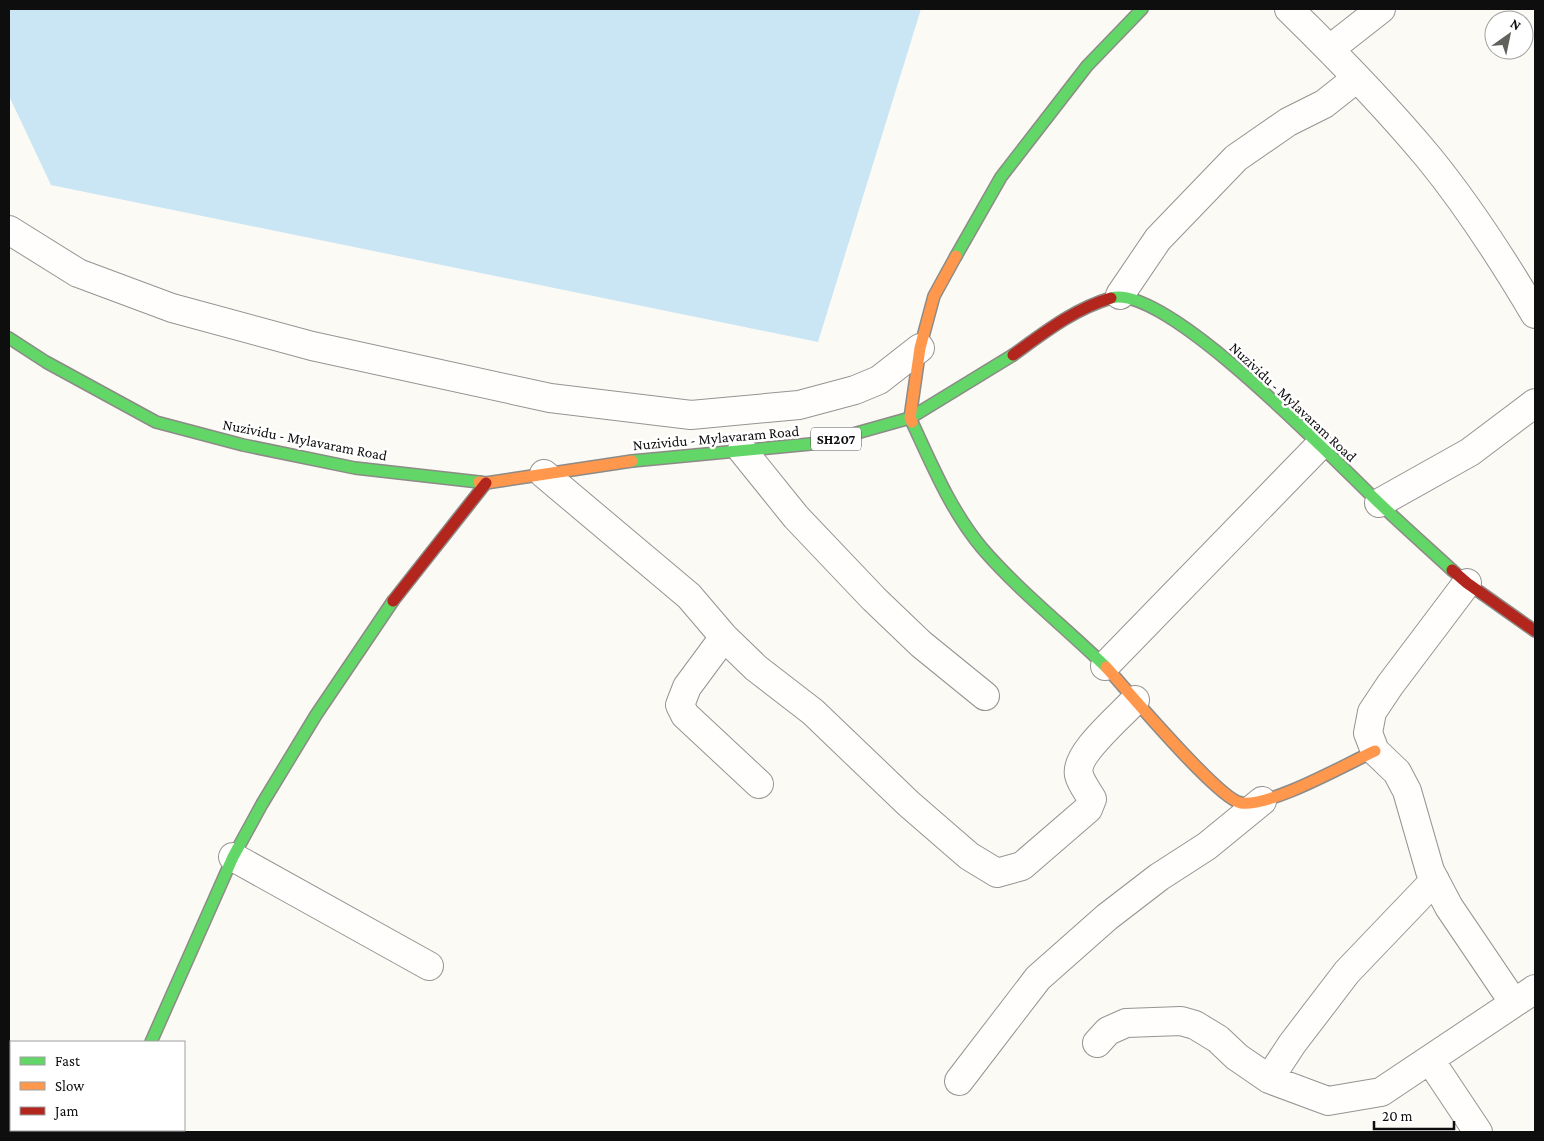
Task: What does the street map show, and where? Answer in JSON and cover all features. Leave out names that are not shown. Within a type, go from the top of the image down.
[{"type":"main road","points":[[1142,9],[1087,66],[1001,177],[934,296],[920,348],[910,418],[940,483],[982,546],[1014,582],[1105,666],[1225,795],[1241,803],[1262,801],[1294,789],[1375,751]]},
{"type":"main road","name":"Nuzividu - Mylavaram Road","points":[[9,338],[46,362],[156,422],[243,445],[355,468],[486,483],[607,463],[821,444],[910,418],[998,366],[1074,313],[1090,304],[1120,295],[1150,305],[1192,332],[1251,380],[1379,503],[1467,583],[1535,631]]},
{"type":"main road","points":[[150,1041],[233,857],[262,804],[316,715],[399,593],[486,483]]},
{"type":"street","points":[[1288,9],[1330,49],[1428,158],[1466,207],[1502,260],[1535,314]]},
{"type":"street","points":[[1330,49],[1381,9]]},
{"type":"street","points":[[1120,295],[1158,239],[1236,158],[1288,122],[1324,104],[1357,78]]},
{"type":"street","points":[[9,230],[78,273],[172,308],[312,346],[550,398],[691,415],[799,405],[855,390],[880,380],[920,348]]},
{"type":"street","points":[[1379,503],[1470,452],[1535,403]]},
{"type":"street","points":[[1105,666],[1319,446]]},
{"type":"street","points":[[742,450],[796,517],[874,599],[921,644],[985,696]]},
{"type":"street","points":[[544,474],[689,596],[724,637],[756,668],[813,712],[939,830],[969,856],[997,873],[1022,866],[1088,809],[1092,799],[1079,776],[1078,765],[1085,752],[1135,700]]},
{"type":"street","points":[[1097,1043],[1117,1026],[1181,1021],[1195,1025],[1218,1039],[1237,1056],[1269,1079],[1328,1101],[1381,1092],[1525,996],[1449,906],[1430,870],[1407,791],[1396,772],[1375,751],[1368,733],[1372,712],[1390,685],[1467,583]]},
{"type":"street","points":[[724,637],[687,688],[680,705],[685,715],[759,784]]},
{"type":"street","points":[[959,1082],[1038,978],[1158,877],[1207,846],[1262,801]]},
{"type":"street","points":[[233,857],[429,966]]},
{"type":"street","points":[[1269,1079],[1292,1044],[1347,972],[1435,880]]},
{"type":"street","points":[[1430,1060],[1478,1132]]},
{"type":"water","points":[[9,9],[921,9],[818,342],[51,185],[9,96]]},
{"type":"traffic: fast","points":[[956,256],[1001,177],[1087,66],[1142,9]]},
{"type":"traffic: fast","points":[[1111,298],[1136,300],[1169,317],[1208,345],[1289,415],[1386,510],[1452,570]]},
{"type":"traffic: fast","points":[[9,338],[46,362],[156,422],[243,445],[355,468],[479,482]]},
{"type":"traffic: fast","points":[[632,461],[821,443],[910,418],[1013,355]]},
{"type":"traffic: fast","points":[[912,422],[952,503],[982,548],[1027,594],[1106,667]]},
{"type":"traffic: fast","points":[[151,1041],[233,857],[262,804],[316,715],[393,601]]},
{"type":"traffic: slow","points":[[912,422],[910,418],[920,348],[934,296],[956,256]]},
{"type":"traffic: slow","points":[[479,482],[486,483],[632,461]]},
{"type":"traffic: slow","points":[[1106,667],[1194,764],[1229,797],[1241,803],[1254,802],[1289,792],[1375,751]]},
{"type":"traffic: jam","points":[[1013,355],[1072,315],[1111,298]]},
{"type":"traffic: jam","points":[[393,601],[486,483]]},
{"type":"traffic: jam","points":[[1452,570],[1467,583],[1535,631]]}]
